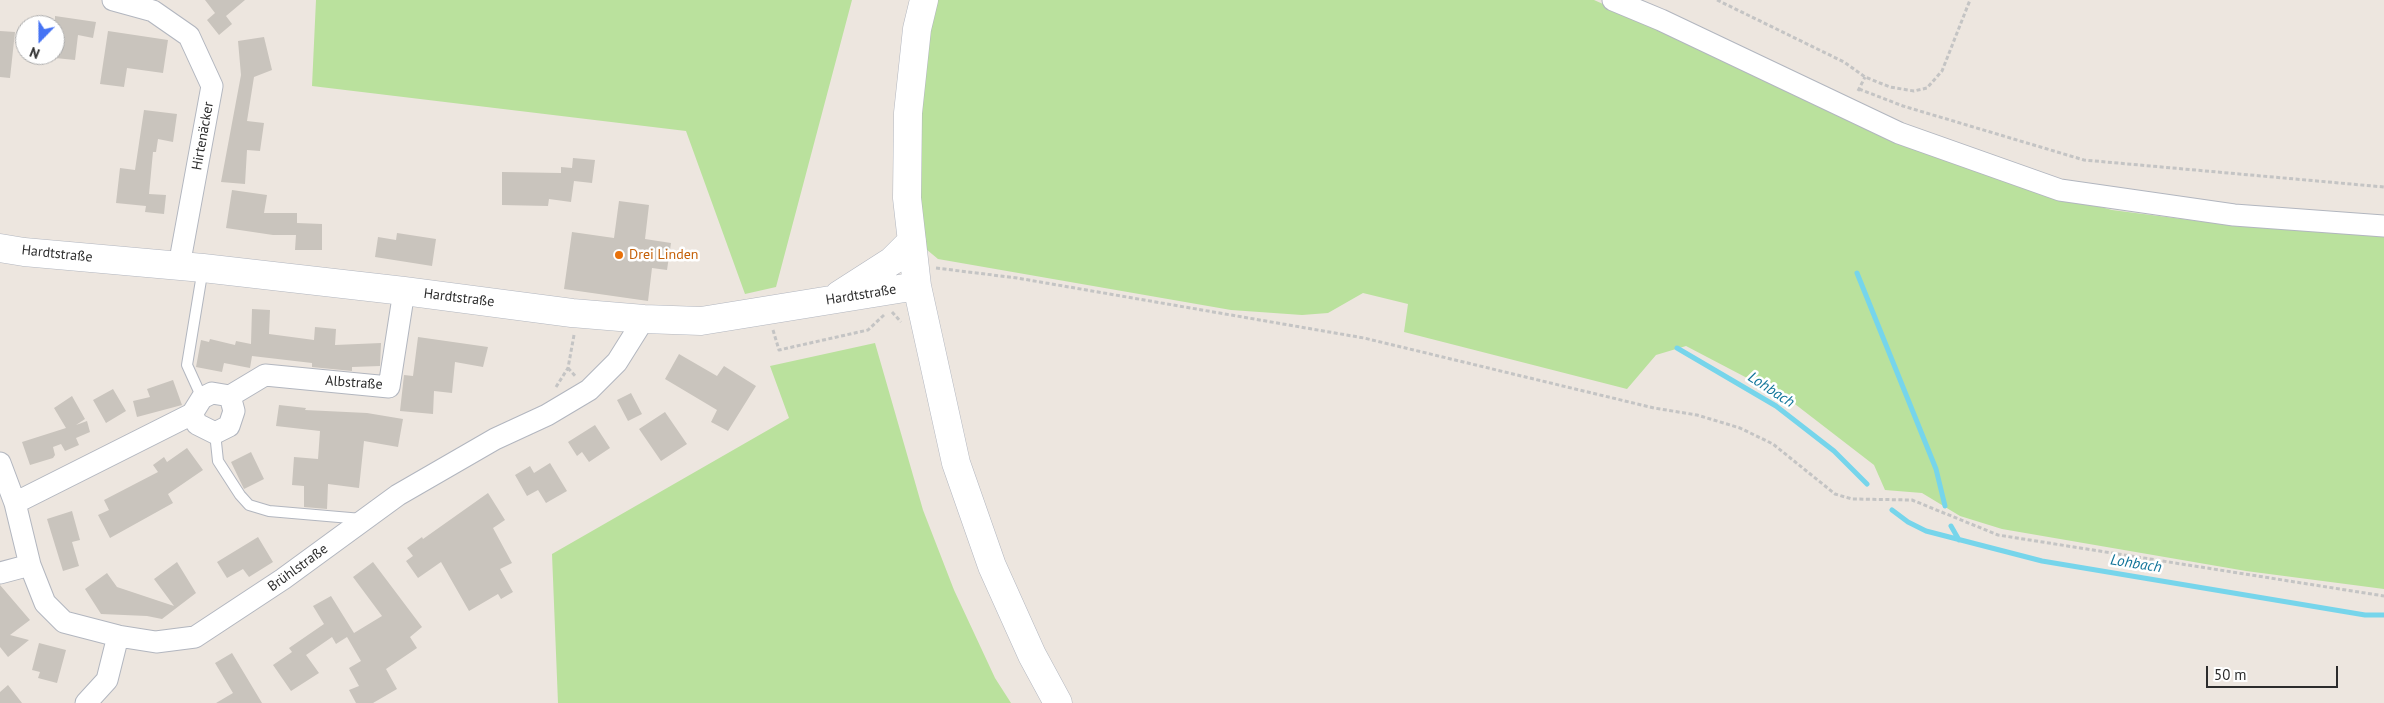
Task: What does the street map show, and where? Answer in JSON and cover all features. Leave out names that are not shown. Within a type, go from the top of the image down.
[{"type":"street","name":"Hirtenäcker","points":[[113,0],[153,11],[189,36],[212,86],[191,267]]},
{"type":"street","points":[[924,0],[917,29],[908,113],[907,198],[916,279],[956,463],[992,566],[1032,655],[1058,703]]},
{"type":"street","points":[[1613,0],[1661,20],[1899,133],[2060,190],[2234,215],[2384,226]]},
{"type":"street","points":[[832,300],[892,261],[912,241]]},
{"type":"street","name":"Hardtstraße","points":[[0,248],[404,291],[572,313],[644,319],[701,321],[832,300],[916,279]]},
{"type":"street","name":"Albstraße","points":[[230,396],[265,375],[389,387],[404,291]]},
{"type":"street","name":"Brühlstraße","points":[[0,462],[14,503],[30,565],[44,603],[64,622],[118,636],[156,642],[195,637],[283,580],[398,495],[487,443],[547,415],[589,390],[617,362],[644,319]]},
{"type":"street","points":[[14,503],[197,406],[212,393],[230,396],[234,411],[230,426],[215,433],[197,424],[197,406]]},
{"type":"street","points":[[0,573],[30,565]]},
{"type":"street","points":[[86,703],[107,680],[118,636]]},
{"type":"lane","points":[[191,267],[187,365],[197,406]]},
{"type":"lane","points":[[215,433],[218,461],[240,495],[249,505],[269,511],[364,519]]},
{"type":"path","points":[[1717,0],[1844,62],[1865,77],[1890,87],[1914,91],[1928,88],[1942,71],[1970,0]]},
{"type":"path","points":[[1859,89],[1903,106],[2084,160],[2384,187]]},
{"type":"path","points":[[916,279],[936,268],[1017,278],[1364,338],[1654,408],[1697,414],[1740,428],[1773,444],[1835,494],[1852,499],[1912,500],[1998,536],[2384,596]]},
{"type":"path","points":[[768,310],[779,350],[868,330],[889,309]]},
{"type":"path","points":[[554,389],[568,368],[575,337],[572,313]]},
{"type":"green space","points":[[316,0],[852,0],[776,287],[745,294],[686,131],[312,86]]},
{"type":"green space","points":[[936,0],[1594,0],[1995,178],[2112,210],[2198,221],[2384,236],[2384,589],[2246,571],[2002,529],[1960,516],[1922,493],[1885,490],[1874,465],[1791,401],[1686,346],[1656,355],[1627,389],[1404,332],[1408,304],[1363,293],[1328,313],[1302,315],[1231,310],[938,259],[926,249],[919,205],[918,110],[930,27]]},
{"type":"green space","points":[[875,343],[923,510],[954,590],[995,678],[1011,703],[558,703],[552,554],[789,418],[770,366]]},
{"type":"building","points":[[205,0],[245,0],[226,16],[232,24],[219,35],[207,20],[215,13]]},
{"type":"building","points":[[65,17],[96,22],[93,38],[78,35],[75,60],[65,59]]},
{"type":"building","points":[[0,31],[15,32],[10,78],[0,77]]},
{"type":"building","points":[[108,31],[168,40],[163,73],[127,68],[124,87],[100,84]]},
{"type":"building","points":[[264,37],[272,70],[254,77],[247,121],[264,123],[260,151],[247,150],[245,184],[221,182],[241,75],[238,41]]},
{"type":"building","points":[[144,110],[177,114],[173,142],[158,139],[156,152],[153,152],[149,194],[166,195],[164,214],[145,212],[146,206],[116,203],[120,168],[135,170]]},
{"type":"building","points":[[573,158],[595,160],[592,183],[574,181],[571,202],[549,199],[548,206],[502,205],[502,172],[561,173],[561,167],[572,168]]},
{"type":"building","points":[[232,190],[267,195],[264,213],[297,213],[297,223],[322,224],[322,250],[295,250],[296,235],[273,235],[226,228]]},
{"type":"building","name":"Drei Linden","points":[[619,201],[649,205],[645,239],[671,243],[667,270],[652,268],[648,301],[564,289],[572,232],[614,238]]},
{"type":"building","points":[[397,233],[436,239],[432,266],[375,257],[378,237],[396,240]]},
{"type":"building","points":[[252,309],[270,310],[269,334],[314,340],[315,327],[336,329],[335,345],[381,343],[380,366],[352,367],[352,371],[312,367],[312,363],[252,356],[250,368],[224,363],[222,372],[196,367],[201,340],[209,342],[210,339],[235,345],[236,341],[251,344]]},
{"type":"building","points":[[418,337],[488,347],[483,367],[455,362],[452,393],[434,391],[433,414],[400,411],[404,375],[413,376]]},
{"type":"building","points":[[679,354],[717,376],[724,366],[756,386],[728,431],[711,422],[717,410],[665,379]]},
{"type":"building","points":[[173,380],[182,405],[137,417],[133,401],[150,397],[147,389]]},
{"type":"building","points":[[113,389],[126,411],[106,423],[93,400]]},
{"type":"building","points":[[631,393],[642,414],[628,421],[617,400]]},
{"type":"building","points":[[72,396],[85,419],[76,425],[87,421],[90,432],[76,438],[79,445],[65,451],[61,444],[53,447],[55,455],[53,458],[30,465],[22,442],[66,428],[54,408]]},
{"type":"building","points":[[279,405],[306,408],[305,410],[367,413],[403,419],[398,447],[364,441],[359,488],[328,484],[327,509],[304,507],[304,486],[292,485],[294,457],[318,459],[320,431],[276,426]]},
{"type":"building","points":[[665,412],[687,444],[661,461],[639,429]]},
{"type":"building","points":[[595,425],[610,448],[589,462],[582,452],[577,456],[568,442]]},
{"type":"building","points":[[187,448],[203,470],[168,494],[173,503],[110,538],[98,515],[109,510],[104,500],[158,472],[153,465],[164,457],[167,462]]},
{"type":"building","points":[[251,452],[264,479],[244,489],[231,462]]},
{"type":"building","points":[[550,463],[567,491],[546,503],[538,490],[527,496],[515,475],[530,466],[534,473]]},
{"type":"building","points":[[488,493],[505,520],[493,528],[512,563],[500,569],[513,592],[501,599],[498,594],[469,611],[441,562],[418,578],[406,561],[413,556],[407,548],[422,537],[423,539]]},
{"type":"building","points":[[72,511],[80,540],[72,542],[79,566],[63,571],[47,519]]},
{"type":"building","points":[[258,537],[273,562],[249,577],[243,569],[227,578],[217,562]]},
{"type":"building","points":[[177,562],[196,593],[162,619],[147,616],[101,614],[85,589],[107,573],[117,587],[174,606],[154,579]]},
{"type":"building","points":[[373,562],[422,627],[410,637],[417,648],[386,669],[397,689],[373,703],[356,703],[349,690],[359,686],[349,668],[361,661],[347,637],[336,644],[332,637],[306,655],[319,673],[291,691],[273,665],[292,652],[289,648],[324,624],[313,606],[331,596],[354,633],[382,616],[353,577]]},
{"type":"building","points":[[0,585],[30,620],[10,635],[29,640],[8,657],[0,647]]},
{"type":"building","points":[[39,643],[66,650],[57,683],[38,678],[40,672],[32,670]]},
{"type":"building","points":[[232,653],[262,703],[216,703],[233,693],[215,663]]},
{"type":"building","points":[[8,685],[22,703],[0,703],[0,692]]},
{"type":"waterway","points":[[1857,273],[1936,469],[1945,506]]},
{"type":"waterway","name":"Lohbach","points":[[1677,348],[1776,406],[1834,451],[1867,484]]},
{"type":"waterway","name":"Lohbach","points":[[1892,510],[1908,522],[1926,531],[2042,561],[2365,615],[2384,615]]},
{"type":"waterway","points":[[1951,526],[1959,540]]},
{"type":"place","name":"Drei Linden","points":[[619,255]]}]
